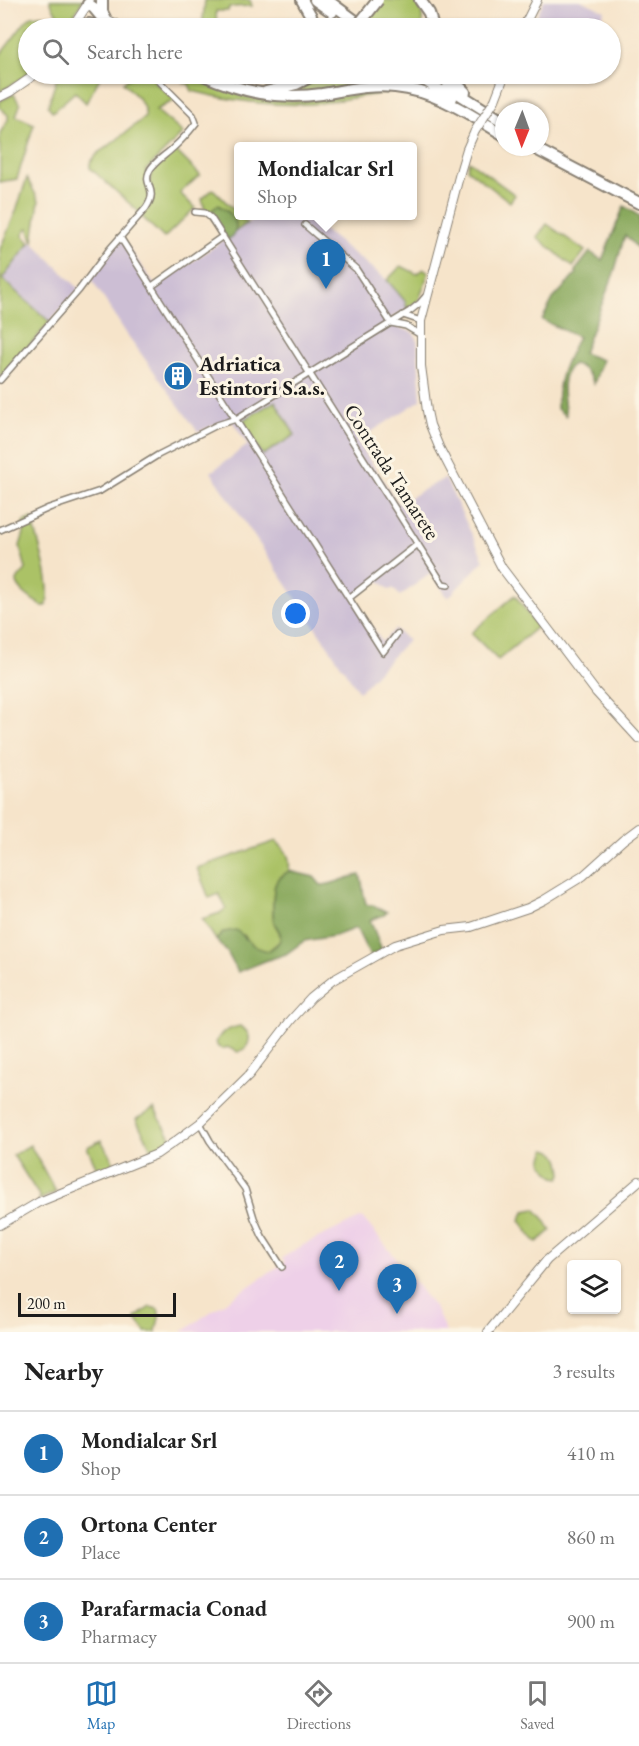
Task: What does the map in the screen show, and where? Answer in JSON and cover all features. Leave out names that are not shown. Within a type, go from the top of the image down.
[{"type":"highway","points":[[102,0],[104,18]]},
{"type":"highway","points":[[302,0],[311,18]]},
{"type":"highway","points":[[315,0],[340,18]]},
{"type":"highway","points":[[327,0],[351,18]]},
{"type":"highway","points":[[363,18],[378,0]]},
{"type":"highway","points":[[89,2],[101,18]]},
{"type":"highway","points":[[422,3],[425,18]]},
{"type":"highway","points":[[422,3],[430,18]]},
{"type":"highway","points":[[228,84],[270,96],[292,97],[378,86],[405,88],[446,101],[495,130]]},
{"type":"highway","points":[[244,84],[275,90]]},
{"type":"highway","points":[[256,93],[296,84]]},
{"type":"highway","points":[[431,84],[495,124]]},
{"type":"highway","points":[[443,84],[495,117]]},
{"type":"highway","points":[[456,84],[481,104],[484,111]]},
{"type":"highway","points":[[549,148],[639,195]]},
{"type":"highway","points":[[549,156],[639,203]]},
{"type":"main road","points":[[528,18],[537,0]]},
{"type":"main road","points":[[79,18],[89,2]]},
{"type":"main road","points":[[0,97],[22,84]]},
{"type":"main road","points":[[501,84],[495,100],[470,140],[421,321],[421,366],[427,411],[439,447],[501,568],[596,692],[639,738]]},
{"type":"main road","points":[[0,1225],[39,1202],[157,1154],[200,1123],[249,1074],[275,1039],[311,998],[333,981],[395,945],[444,930],[471,927],[528,908],[544,900],[583,876],[622,840],[639,828]]},
{"type":"main road","points":[[488,1332],[548,1260],[639,1181]]},
{"type":"street","points":[[0,380],[79,290],[151,201],[153,195],[148,180],[150,169],[176,146],[196,123],[194,116],[162,84]]},
{"type":"street","name":"Contrada Tamarete","points":[[195,212],[205,213],[211,218],[443,584],[448,585]]},
{"type":"street","points":[[305,225],[356,269],[391,322],[406,326],[421,335]]},
{"type":"street","points":[[152,286],[223,236]]},
{"type":"street","points":[[120,237],[383,652],[397,634]]},
{"type":"street","points":[[0,530],[49,508],[100,491],[158,455],[217,425],[236,419],[403,315],[427,295]]},
{"type":"street","points":[[403,315],[421,321]]},
{"type":"street","points":[[406,326],[421,321]]},
{"type":"street","points":[[349,598],[418,544]]},
{"type":"street","points":[[200,1123],[210,1141],[245,1189],[261,1236],[282,1267]]},
{"type":"shaded area","points":[[544,0],[580,0],[605,11],[602,18],[536,18]]},
{"type":"shaded area","points":[[252,220],[306,220],[312,221],[387,280],[405,301],[407,309],[392,317],[391,325],[412,332],[417,338],[421,400],[357,441],[398,504],[445,478],[484,560],[448,598],[431,573],[400,596],[393,588],[390,590],[378,580],[354,599],[382,642],[395,629],[408,640],[359,692],[211,472],[248,445],[230,418],[198,432],[126,333],[90,277],[122,238],[156,287]]},
{"type":"shaded area","points":[[33,242],[79,289],[50,322],[2,279]]},
{"type":"shaded area","points":[[362,1217],[436,1310],[446,1332],[181,1332],[285,1262],[282,1258],[303,1245]]},
{"type":"green space","points":[[50,0],[83,0],[72,18],[63,18],[53,8]]},
{"type":"green space","points":[[205,0],[250,0],[252,6],[229,7],[228,11],[216,11],[216,18],[203,18]]},
{"type":"green space","points":[[384,0],[413,0],[421,11],[422,18],[369,18]]},
{"type":"green space","points":[[41,15],[50,18],[30,18]]},
{"type":"green space","points":[[18,31],[18,81],[0,92],[0,55]]},
{"type":"green space","points":[[55,84],[96,84],[86,103],[75,92],[53,112],[48,106]]},
{"type":"green space","points":[[125,84],[157,84],[175,100],[156,110],[183,133],[146,170],[148,197],[140,213],[90,168],[90,163],[99,152],[145,117],[144,107]]},
{"type":"green space","points":[[189,84],[212,84],[243,96],[268,100],[302,101],[380,91],[388,93],[330,102],[296,104],[236,100],[192,91]]},
{"type":"green space","points":[[304,84],[419,85],[417,87],[283,94]]},
{"type":"green space","points":[[14,94],[20,105],[16,116],[34,124],[17,179],[0,182],[0,133],[8,120],[8,115],[0,108],[0,101]]},
{"type":"green space","points":[[175,150],[200,175],[180,193],[195,208],[164,238],[141,216],[149,206],[152,168]]},
{"type":"green space","points":[[469,161],[515,195],[510,202],[467,169]]},
{"type":"green space","points":[[27,178],[39,201],[33,242],[28,228],[23,235],[30,243],[2,279],[50,322],[3,376],[0,374],[0,249]]},
{"type":"green space","points":[[213,189],[234,210],[234,220],[244,220],[247,223],[235,232],[233,219],[226,210],[218,205],[209,213],[205,211],[202,199]]},
{"type":"green space","points":[[218,205],[235,220],[236,229],[228,240],[209,213]]},
{"type":"green space","points":[[624,206],[639,216],[639,250],[625,235],[614,273],[583,353],[602,360],[594,384],[580,367],[573,364],[568,369],[563,388],[566,416],[557,409],[558,389],[566,363],[578,337],[542,320],[553,299],[577,273],[575,271],[590,252],[602,260]]},
{"type":"green space","points":[[547,224],[585,251],[573,267],[537,237]]},
{"type":"green space","points":[[401,266],[417,274],[424,269],[429,272],[419,300],[407,309],[405,301],[387,280]]},
{"type":"green space","points":[[275,401],[295,435],[263,455],[240,422]]},
{"type":"green space","points":[[32,518],[48,587],[46,606],[42,606],[31,598],[17,581],[26,569],[20,546],[24,533],[23,522]]},
{"type":"green space","points":[[515,595],[537,627],[498,660],[471,633]]},
{"type":"green space","points":[[276,841],[289,858],[289,871],[278,880],[274,893],[273,920],[279,932],[280,941],[268,951],[254,948],[244,935],[224,932],[216,940],[202,919],[220,913],[226,908],[219,894],[209,898],[197,868]]},
{"type":"green space","points":[[289,871],[314,877],[321,885],[360,875],[367,905],[373,905],[387,912],[370,920],[382,950],[370,956],[356,928],[335,936],[304,941],[286,954],[238,972],[227,952],[216,940],[224,932],[236,930],[261,949],[268,951],[277,945],[280,932],[273,916],[274,888],[279,879]]},
{"type":"green space","points":[[240,1026],[249,1036],[248,1043],[243,1050],[238,1052],[227,1047],[223,1049],[218,1047],[217,1039],[222,1034]]},
{"type":"green space","points":[[154,1109],[173,1140],[153,1152],[136,1119]]},
{"type":"green space","points":[[101,1140],[117,1168],[100,1175],[87,1147]]},
{"type":"green space","points":[[30,1145],[56,1192],[39,1200],[40,1197],[13,1155]]},
{"type":"green space","points":[[546,1149],[554,1152],[558,1158],[562,1174],[560,1178],[554,1177],[544,1166],[542,1161]]},
{"type":"green space","points":[[535,1209],[551,1231],[537,1242],[520,1220],[525,1211]]},
{"type":"green space","points":[[150,1307],[158,1309],[159,1312],[156,1332],[146,1332],[135,1318]]},
{"type":"place","name":"Mondialcar Srl","points":[[326,289]]},
{"type":"place","name":"Adriatica Estintori S.a.s.","points":[[178,376]]},
{"type":"place","name":"Ortona Center","points":[[339,1291]]},
{"type":"place","name":"Parafarmacia Conad","points":[[397,1314]]}]
